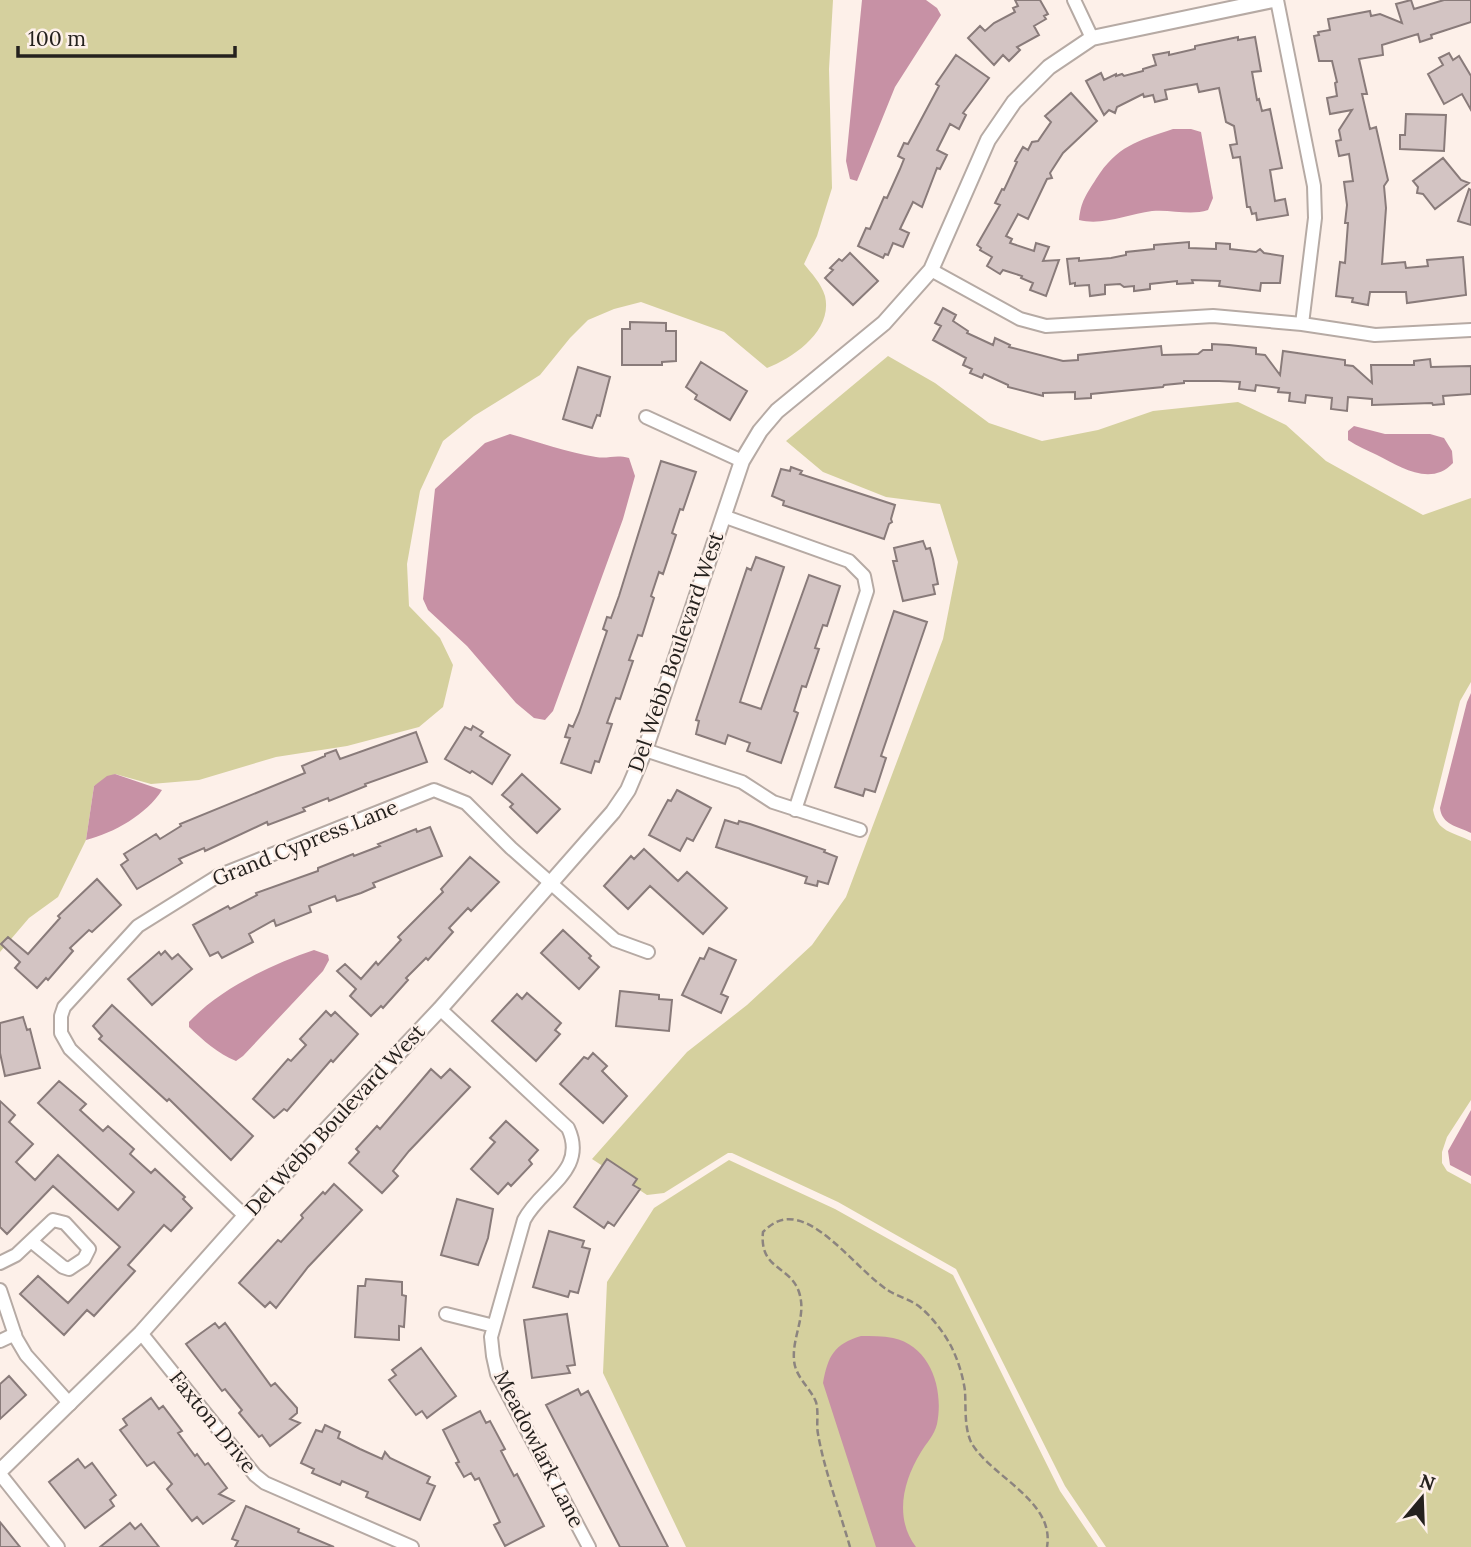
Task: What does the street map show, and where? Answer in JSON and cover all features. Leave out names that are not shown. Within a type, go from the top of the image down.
[{"type":"street","points":[[1074,0],[1092,38]]},
{"type":"street","points":[[1275,0],[1314,186],[1315,218],[1302,324]]},
{"type":"street","name":"Del Webb Boulevard West","points":[[0,1473],[141,1333],[245,1216],[440,1009],[613,812],[628,790],[645,750],[742,461],[760,431],[777,411],[884,323],[931,270],[988,140],[1014,102],[1049,67],[1092,38],[1275,0]]},
{"type":"street","points":[[931,270],[1020,319],[1046,326],[1213,316],[1302,324],[1375,335],[1471,330]]},
{"type":"street","points":[[646,416],[742,461]]},
{"type":"street","points":[[723,516],[849,561],[864,576],[867,592],[795,810]]},
{"type":"street","points":[[645,750],[742,782],[773,802],[860,830]]},
{"type":"street","name":"Grand Cypress Lane","points":[[245,1216],[69,1049],[64,1041],[60,1026],[61,1016],[69,1000],[138,926],[218,876],[434,790],[466,803],[615,940],[648,952]]},
{"type":"street","name":"Meadowlark Lane","points":[[440,1009],[568,1128],[572,1137],[571,1162],[564,1174],[529,1211],[524,1220],[491,1337],[492,1356],[498,1374],[588,1547]]},
{"type":"street","points":[[0,1263],[16,1255],[49,1222],[59,1220],[89,1249],[88,1255],[74,1268],[69,1269],[31,1241]]},
{"type":"street","points":[[0,1290],[15,1334],[26,1355],[69,1404]]},
{"type":"street","points":[[446,1314],[494,1326]]},
{"type":"street","name":"Faxton Drive","points":[[141,1333],[265,1483],[412,1547]]},
{"type":"street","points":[[0,1340],[15,1334]]},
{"type":"street","points":[[0,1473],[58,1547]]},
{"type":"path","points":[[850,1547],[817,1433],[815,1401],[800,1379],[794,1363],[802,1320],[798,1289],[770,1262],[764,1251],[763,1231],[780,1220],[806,1222],[887,1290],[912,1301],[935,1323],[950,1343],[959,1364],[972,1444],[991,1466],[1034,1504],[1046,1525],[1047,1547]]},
{"type":"shaded area","points":[[0,0],[833,0],[829,69],[832,188],[817,236],[804,264],[821,287],[826,308],[818,331],[810,341],[789,357],[767,368],[724,332],[641,302],[588,320],[540,375],[474,416],[443,441],[420,491],[407,564],[409,606],[440,638],[453,665],[443,707],[419,727],[347,746],[276,757],[199,780],[151,784],[115,774],[94,786],[86,840],[58,897],[29,918],[0,952]]},
{"type":"shaded area","points":[[862,0],[926,0],[937,8],[941,15],[895,87],[857,181],[850,179],[846,161]]},
{"type":"shaded area","points":[[1173,129],[1201,132],[1213,198],[1208,210],[1152,211],[1097,222],[1079,220],[1087,194],[1112,159],[1138,141]]},
{"type":"shaded area","points":[[888,356],[935,383],[989,423],[1042,441],[1098,430],[1153,411],[1238,402],[1286,425],[1326,461],[1423,515],[1471,498],[1471,682],[1460,701],[1433,810],[1442,827],[1471,841],[1471,1100],[1447,1137],[1442,1163],[1447,1171],[1471,1184],[1471,1547],[1106,1547],[1065,1486],[956,1269],[838,1202],[732,1153],[664,1193],[647,1195],[592,1159],[687,1052],[747,1005],[812,945],[846,897],[943,639],[958,562],[940,504],[886,497],[823,472],[786,441]]},
{"type":"shaded area","points":[[1354,426],[1385,434],[1430,434],[1444,438],[1452,451],[1453,463],[1435,474],[1405,469],[1348,440],[1348,431]]},
{"type":"shaded area","points":[[510,434],[585,455],[629,458],[635,476],[623,519],[553,711],[545,720],[534,718],[516,703],[467,646],[428,610],[423,599],[435,489],[485,443]]},
{"type":"shaded area","points":[[1471,693],[1471,833],[1447,822],[1440,808]]},
{"type":"shaded area","points":[[115,774],[162,790],[139,815],[108,833],[86,840],[94,786],[107,776]]},
{"type":"shaded area","points":[[314,950],[328,955],[329,960],[323,971],[236,1061],[217,1051],[189,1027],[189,1022],[201,1010],[231,989],[280,963]]},
{"type":"shaded area","points":[[1471,1110],[1471,1176],[1450,1165],[1448,1151]]},
{"type":"shaded area","points":[[729,1160],[835,1209],[953,1275],[1060,1491],[1098,1547],[686,1547],[603,1373],[607,1282],[654,1208]]},
{"type":"shaded area","points":[[861,1336],[889,1337],[917,1350],[932,1371],[936,1384],[939,1411],[937,1424],[915,1463],[903,1500],[905,1524],[916,1547],[876,1547],[823,1383],[827,1365],[838,1347]]},
{"type":"building","points":[[1015,0],[1040,0],[1048,14],[1044,16],[1046,19],[1034,26],[1039,35],[1017,47],[1020,50],[1009,61],[1003,55],[994,65],[968,38],[980,26],[985,31],[1015,12],[1013,8],[1018,6]]},
{"type":"building","points":[[1411,0],[1414,9],[1444,0],[1471,0],[1471,22],[1431,35],[1432,38],[1420,42],[1418,34],[1382,45],[1383,55],[1359,59],[1367,94],[1362,94],[1370,129],[1376,127],[1388,180],[1384,186],[1386,208],[1382,264],[1405,262],[1406,268],[1428,266],[1427,260],[1463,257],[1466,295],[1407,303],[1406,292],[1370,292],[1368,305],[1352,302],[1353,298],[1336,296],[1340,262],[1345,263],[1348,223],[1345,223],[1347,205],[1344,182],[1353,181],[1349,154],[1339,156],[1336,141],[1341,140],[1339,130],[1352,110],[1330,114],[1327,98],[1337,96],[1337,82],[1332,61],[1319,61],[1314,36],[1319,35],[1318,32],[1330,30],[1328,19],[1370,11],[1371,16],[1380,14],[1402,23],[1396,4]]},
{"type":"building","points":[[1238,37],[1238,40],[1255,37],[1261,71],[1252,72],[1257,100],[1259,99],[1262,111],[1270,109],[1282,168],[1270,170],[1275,201],[1285,199],[1288,215],[1257,220],[1256,213],[1252,214],[1250,207],[1247,207],[1240,157],[1233,158],[1230,145],[1237,144],[1234,126],[1226,122],[1219,88],[1199,92],[1197,84],[1165,90],[1167,99],[1155,102],[1153,95],[1144,97],[1143,94],[1117,107],[1115,113],[1109,110],[1104,115],[1086,81],[1101,73],[1104,80],[1116,74],[1124,76],[1143,71],[1156,65],[1153,55],[1169,52],[1169,55],[1195,49],[1195,46]]},
{"type":"building","points":[[1449,53],[1453,60],[1459,56],[1471,76],[1471,110],[1462,94],[1444,104],[1428,74],[1443,65],[1439,58]]},
{"type":"building","points":[[956,55],[989,78],[963,113],[966,115],[959,129],[950,124],[937,150],[947,155],[940,169],[937,168],[922,207],[913,202],[900,229],[909,233],[903,247],[893,243],[888,255],[885,254],[883,258],[858,246],[866,228],[870,229],[884,197],[887,198],[900,169],[904,159],[898,156],[904,143],[908,144],[939,86],[936,84]]},
{"type":"building","points":[[1071,93],[1097,121],[1063,153],[1050,173],[1052,178],[1047,179],[1028,219],[1018,214],[1006,236],[1012,239],[1010,243],[1034,251],[1036,243],[1049,247],[1043,261],[1059,260],[1046,296],[1030,290],[1033,283],[1021,278],[1022,276],[1003,270],[1000,274],[987,266],[992,257],[977,245],[1000,205],[995,203],[1002,189],[1004,190],[1023,147],[1028,150],[1032,142],[1038,141],[1051,122],[1045,116]]},
{"type":"building","points":[[1406,114],[1446,115],[1444,151],[1400,149],[1400,135],[1405,135]]},
{"type":"building","points":[[1443,158],[1461,180],[1469,183],[1435,209],[1423,194],[1417,193],[1418,187],[1413,181]]},
{"type":"building","points":[[1469,189],[1471,190],[1471,225],[1458,221]]},
{"type":"building","points":[[1189,242],[1189,248],[1216,249],[1216,243],[1230,244],[1230,249],[1256,252],[1260,249],[1264,253],[1283,256],[1280,283],[1261,283],[1260,291],[1219,286],[1220,281],[1192,280],[1193,283],[1177,284],[1177,281],[1150,284],[1150,289],[1134,291],[1134,286],[1105,285],[1105,294],[1090,296],[1089,285],[1070,284],[1067,259],[1079,258],[1079,261],[1111,258],[1126,255],[1126,252],[1154,249],[1154,245]]},
{"type":"building","points":[[850,253],[878,281],[853,305],[825,278],[839,259],[842,261]]},
{"type":"building","points":[[943,308],[956,315],[953,321],[968,331],[967,333],[993,345],[995,338],[1010,345],[1009,347],[1063,361],[1078,360],[1078,355],[1161,346],[1162,355],[1198,354],[1203,350],[1212,350],[1212,344],[1229,345],[1256,348],[1256,354],[1265,355],[1280,375],[1283,351],[1345,360],[1345,365],[1353,366],[1372,383],[1371,365],[1414,365],[1414,361],[1430,359],[1431,367],[1471,366],[1471,394],[1443,396],[1444,404],[1433,405],[1372,405],[1372,399],[1348,397],[1347,411],[1331,409],[1332,398],[1306,395],[1305,403],[1289,401],[1290,393],[1278,392],[1279,388],[1256,385],[1255,391],[1239,389],[1240,382],[1184,381],[1163,387],[1091,394],[1091,398],[1075,399],[1075,392],[1043,393],[1043,396],[1008,387],[984,374],[982,378],[970,373],[972,369],[963,365],[966,358],[933,340],[941,326],[935,323]]},
{"type":"building","points":[[630,322],[666,323],[666,331],[676,331],[676,361],[662,362],[662,365],[622,365],[622,329],[630,329]]},
{"type":"building","points":[[701,362],[747,391],[730,420],[695,399],[697,395],[686,387]]},
{"type":"building","points":[[578,367],[610,377],[600,416],[597,415],[592,428],[563,419]]},
{"type":"building","points":[[661,461],[696,472],[672,533],[676,535],[663,574],[659,572],[651,596],[654,598],[642,636],[638,635],[629,660],[633,661],[620,699],[616,698],[607,723],[612,724],[599,762],[595,761],[591,773],[561,763],[570,738],[565,737],[569,725],[573,727],[579,713],[607,631],[603,629],[607,617],[611,618],[619,596]]},
{"type":"building","points":[[791,467],[802,471],[800,474],[895,505],[892,522],[884,539],[783,505],[784,501],[772,496],[781,469],[790,471]]},
{"type":"building","points":[[923,541],[926,549],[930,548],[933,559],[938,584],[933,585],[935,594],[903,601],[893,561],[897,561],[894,548]]},
{"type":"building","points":[[756,557],[784,567],[740,702],[761,709],[809,575],[840,586],[827,626],[823,625],[815,648],[819,649],[806,687],[802,686],[794,711],[798,713],[781,763],[747,751],[750,743],[728,735],[725,744],[696,734],[699,721],[696,720],[747,568],[751,570]]},
{"type":"building","points":[[894,611],[927,622],[881,756],[886,758],[875,792],[865,789],[863,796],[835,787]]},
{"type":"building","points":[[473,726],[483,732],[480,736],[510,755],[492,784],[445,759],[465,727],[471,730]]},
{"type":"building","points":[[416,732],[427,762],[365,784],[366,786],[329,801],[328,798],[303,808],[305,811],[268,825],[267,822],[205,851],[204,848],[179,859],[182,863],[137,889],[121,865],[128,860],[124,854],[156,834],[160,839],[181,826],[180,824],[305,773],[302,766],[325,754],[336,750],[340,759]]},
{"type":"building","points":[[522,774],[560,809],[537,833],[510,807],[513,804],[502,795]]},
{"type":"building","points":[[677,790],[711,808],[693,841],[687,838],[680,851],[649,835],[668,800],[671,801]]},
{"type":"building","points":[[725,820],[750,824],[825,850],[824,852],[837,857],[828,884],[818,881],[817,886],[805,883],[807,877],[716,847]]},
{"type":"building","points":[[430,827],[442,856],[373,883],[375,887],[361,893],[337,901],[335,896],[309,906],[311,912],[276,926],[274,920],[249,934],[253,942],[222,958],[218,952],[210,956],[193,925],[228,906],[230,909],[257,895],[256,893],[318,871],[318,868],[380,846],[378,844],[416,829],[417,832]]},
{"type":"building","points":[[644,849],[678,881],[687,872],[727,908],[703,934],[650,886],[628,909],[604,886],[631,856],[634,859]]},
{"type":"building","points":[[470,857],[499,882],[471,911],[468,908],[449,928],[453,932],[428,960],[426,958],[406,978],[408,980],[383,1008],[381,1006],[371,1016],[350,996],[356,989],[337,971],[345,964],[361,979],[376,962],[378,965],[401,940],[398,937],[443,892],[441,889]]},
{"type":"building","points":[[97,879],[121,905],[70,948],[73,951],[48,980],[46,978],[37,988],[15,968],[20,962],[1,944],[8,937],[28,954],[60,918],[58,916]]},
{"type":"building","points":[[563,930],[599,967],[579,989],[541,953]]},
{"type":"building","points":[[709,948],[736,960],[721,994],[728,997],[721,1013],[682,995],[700,958],[704,959]]},
{"type":"building","points":[[165,951],[172,959],[178,954],[192,969],[152,1005],[128,979],[159,952],[161,955]]},
{"type":"building","points":[[620,991],[659,995],[659,999],[672,1000],[669,1031],[616,1026]]},
{"type":"building","points":[[527,993],[561,1023],[555,1030],[560,1034],[536,1061],[492,1021],[517,994],[522,999]]},
{"type":"building","points":[[112,1005],[253,1136],[231,1160],[169,1099],[167,1101],[99,1039],[102,1036],[93,1026]]},
{"type":"building","points":[[326,1011],[331,1016],[335,1012],[358,1034],[333,1062],[331,1060],[287,1111],[284,1109],[274,1118],[253,1099],[288,1059],[291,1061],[306,1045],[300,1039]]},
{"type":"building","points":[[23,1017],[27,1030],[30,1029],[40,1068],[5,1076],[0,1053],[0,1023]]},
{"type":"building","points":[[593,1053],[607,1066],[602,1071],[627,1096],[603,1123],[560,1084],[584,1057],[588,1059]]},
{"type":"building","points":[[431,1069],[441,1078],[450,1069],[470,1087],[409,1151],[393,1171],[398,1176],[382,1193],[349,1163],[359,1152],[356,1149],[377,1126],[380,1129]]},
{"type":"building","points":[[59,1081],[86,1104],[80,1110],[103,1131],[108,1126],[134,1149],[130,1154],[151,1173],[155,1169],[185,1197],[183,1199],[192,1208],[171,1231],[164,1225],[128,1265],[135,1271],[94,1316],[87,1310],[64,1335],[20,1294],[38,1276],[68,1303],[120,1247],[53,1186],[7,1234],[0,1227],[0,1101],[15,1115],[9,1122],[33,1144],[16,1162],[35,1180],[58,1155],[118,1210],[134,1192],[38,1103]]},
{"type":"building","points":[[506,1121],[538,1150],[529,1160],[532,1164],[511,1186],[508,1183],[498,1194],[471,1169],[495,1142],[490,1138]]},
{"type":"building","points":[[607,1159],[637,1179],[633,1185],[640,1189],[614,1226],[608,1222],[604,1228],[574,1207]]},
{"type":"building","points":[[334,1184],[362,1210],[308,1267],[276,1308],[270,1302],[265,1307],[239,1283],[278,1240],[281,1242],[323,1192],[325,1194]]},
{"type":"building","points":[[457,1199],[493,1209],[488,1238],[478,1265],[441,1255]]},
{"type":"building","points":[[549,1231],[584,1241],[582,1247],[590,1249],[578,1293],[570,1291],[568,1297],[533,1287]]},
{"type":"building","points":[[366,1279],[402,1282],[402,1295],[406,1296],[404,1327],[399,1326],[399,1340],[355,1337],[358,1286],[365,1286]]},
{"type":"building","points":[[567,1314],[575,1365],[567,1366],[570,1373],[532,1378],[524,1320]]},
{"type":"building","points":[[215,1323],[219,1328],[225,1323],[271,1386],[275,1383],[297,1408],[297,1413],[290,1419],[300,1423],[270,1446],[239,1413],[242,1410],[225,1389],[222,1391],[186,1344]]},
{"type":"building","points":[[421,1348],[456,1396],[427,1418],[422,1411],[416,1415],[389,1380],[396,1375],[392,1370]]},
{"type":"building","points":[[9,1376],[26,1395],[0,1419],[0,1384]]},
{"type":"building","points":[[578,1389],[581,1395],[588,1391],[668,1547],[620,1547],[546,1405]]},
{"type":"building","points":[[151,1398],[159,1409],[163,1406],[182,1431],[178,1433],[195,1456],[197,1454],[205,1465],[208,1463],[227,1488],[219,1494],[234,1501],[203,1524],[197,1517],[192,1521],[167,1489],[172,1484],[154,1462],[147,1466],[120,1430],[127,1425],[123,1419]]},
{"type":"building","points":[[480,1411],[486,1423],[490,1421],[505,1449],[501,1451],[514,1476],[517,1474],[544,1526],[505,1546],[494,1525],[500,1522],[479,1478],[475,1480],[471,1473],[464,1477],[443,1430]]},
{"type":"building","points":[[325,1425],[340,1432],[338,1438],[360,1449],[382,1459],[385,1452],[390,1458],[430,1477],[427,1483],[435,1486],[420,1520],[366,1497],[368,1492],[342,1481],[340,1485],[312,1473],[314,1469],[301,1463],[316,1430],[322,1432]]},
{"type":"building","points":[[78,1459],[85,1468],[92,1463],[116,1495],[110,1500],[114,1506],[85,1528],[49,1482]]},
{"type":"building","points":[[246,1506],[334,1547],[235,1547],[238,1541],[232,1539]]},
{"type":"building","points":[[0,1522],[20,1547],[0,1547]]},
{"type":"building","points":[[130,1523],[135,1529],[141,1524],[159,1547],[100,1547]]}]
